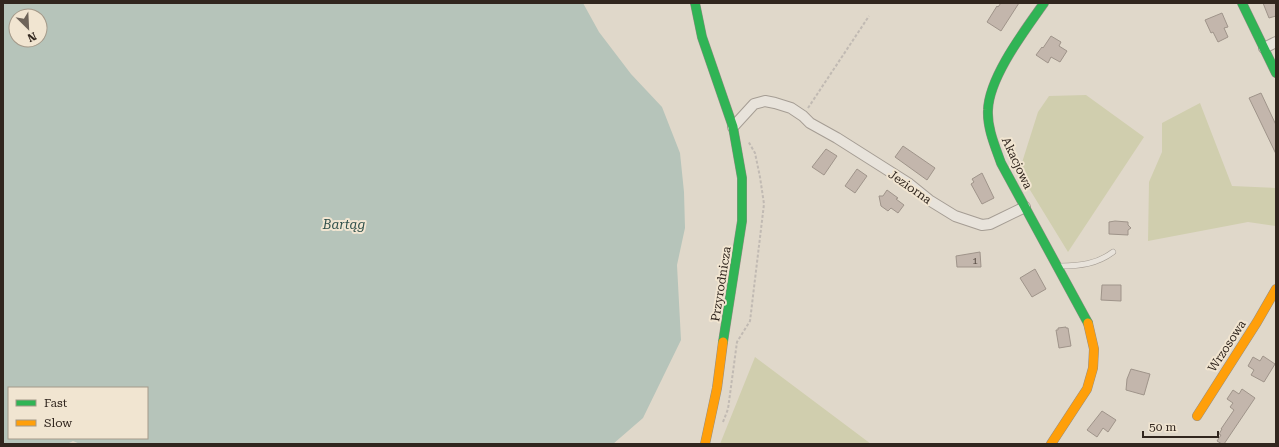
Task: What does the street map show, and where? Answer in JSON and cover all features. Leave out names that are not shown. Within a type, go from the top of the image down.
[{"type":"street","points":[[695,3],[702,37],[733,127]]},
{"type":"street","name":"Akacjowa","points":[[1044,3],[1013,49],[992,87],[988,110],[991,135],[1001,163],[1059,266],[1089,325],[1094,349],[1094,368],[1087,389],[1051,444]]},
{"type":"street","points":[[1242,3],[1276,73]]},
{"type":"street","points":[[1264,48],[1276,42]]},
{"type":"street","name":"Jeziorna","points":[[733,127],[754,104],[765,101],[791,108],[810,123],[837,138],[908,183],[929,200],[955,216],[982,226],[990,224],[1025,208]]},
{"type":"street","name":"Przyrodnicza","points":[[705,444],[717,388],[742,222],[742,178],[733,127]]},
{"type":"street","name":"Wrzosowa","points":[[1197,416],[1274,296]]},
{"type":"lane","points":[[1059,266],[1080,265],[1096,262],[1113,252]]},
{"type":"path","points":[[803,116],[869,16]]},
{"type":"path","points":[[722,423],[728,409],[737,342],[750,321],[764,204],[755,153],[745,136],[733,127]]},
{"type":"shaded area","points":[[1086,95],[1144,137],[1068,252],[1019,172],[1038,112],[1049,96]]},
{"type":"shaded area","points":[[1200,103],[1232,186],[1276,188],[1276,226],[1248,222],[1148,241],[1149,182],[1162,152],[1162,123]]},
{"type":"shaded area","points":[[755,357],[871,444],[720,444]]},
{"type":"water","name":"Bartąg","points":[[3,3],[583,3],[599,32],[631,74],[662,107],[680,153],[684,192],[685,228],[677,265],[681,340],[643,418],[613,444],[80,444],[73,441],[67,444],[3,444]]},
{"type":"building","points":[[1001,3],[1019,3],[1001,31],[987,22],[997,6],[998,7]]},
{"type":"building","points":[[1263,3],[1276,3],[1276,16],[1269,18]]},
{"type":"building","points":[[1222,13],[1228,27],[1224,28],[1228,37],[1218,42],[1213,32],[1211,33],[1205,20]]},
{"type":"building","points":[[1051,36],[1061,42],[1059,46],[1067,51],[1060,62],[1051,57],[1048,63],[1036,55]]},
{"type":"building","points":[[1261,93],[1276,125],[1276,154],[1249,98]]},
{"type":"building","points":[[903,146],[935,168],[927,180],[895,157]]},
{"type":"building","points":[[826,149],[837,156],[824,175],[812,167]]},
{"type":"building","points":[[857,169],[867,176],[855,193],[845,186]]},
{"type":"building","points":[[982,173],[994,198],[982,204],[971,184],[974,182],[972,179]]},
{"type":"building","points":[[887,190],[898,198],[896,199],[904,205],[898,213],[891,208],[888,211],[881,206],[879,196],[883,196]]},
{"type":"building","points":[[1109,222],[1128,222],[1128,225],[1131,228],[1128,230],[1128,235],[1109,234]]},
{"type":"building","points":[[980,252],[981,267],[957,267],[956,256]]},
{"type":"building","points":[[1035,269],[1046,289],[1032,297],[1020,278]]},
{"type":"building","points":[[1102,285],[1121,285],[1121,301],[1101,300]]},
{"type":"building","points":[[1058,328],[1068,328],[1071,346],[1059,348],[1056,330],[1058,330]]},
{"type":"building","points":[[1263,356],[1275,364],[1264,382],[1251,375],[1254,370],[1248,366],[1253,357],[1260,361]]},
{"type":"building","points":[[1131,369],[1150,374],[1144,395],[1126,390],[1127,379]]},
{"type":"building","points":[[1242,389],[1255,398],[1224,444],[1222,444],[1217,441],[1221,435],[1219,434],[1234,410],[1230,407],[1233,403],[1227,399],[1233,390],[1239,394]]},
{"type":"building","points":[[1102,411],[1116,420],[1108,432],[1103,428],[1097,437],[1087,430]]},
{"type":"traffic: fast","points":[[695,3],[702,37],[733,127],[742,178],[742,221],[723,342]]},
{"type":"traffic: fast","points":[[1044,3],[1009,54],[994,83],[990,97],[988,117],[992,137],[1001,163],[1088,323]]},
{"type":"traffic: fast","points":[[1242,3],[1276,73]]},
{"type":"traffic: slow","points":[[1197,416],[1257,322],[1276,289]]},
{"type":"traffic: slow","points":[[1051,444],[1087,389],[1093,368],[1094,349],[1088,323]]},
{"type":"traffic: slow","points":[[705,444],[717,388],[723,342]]}]
